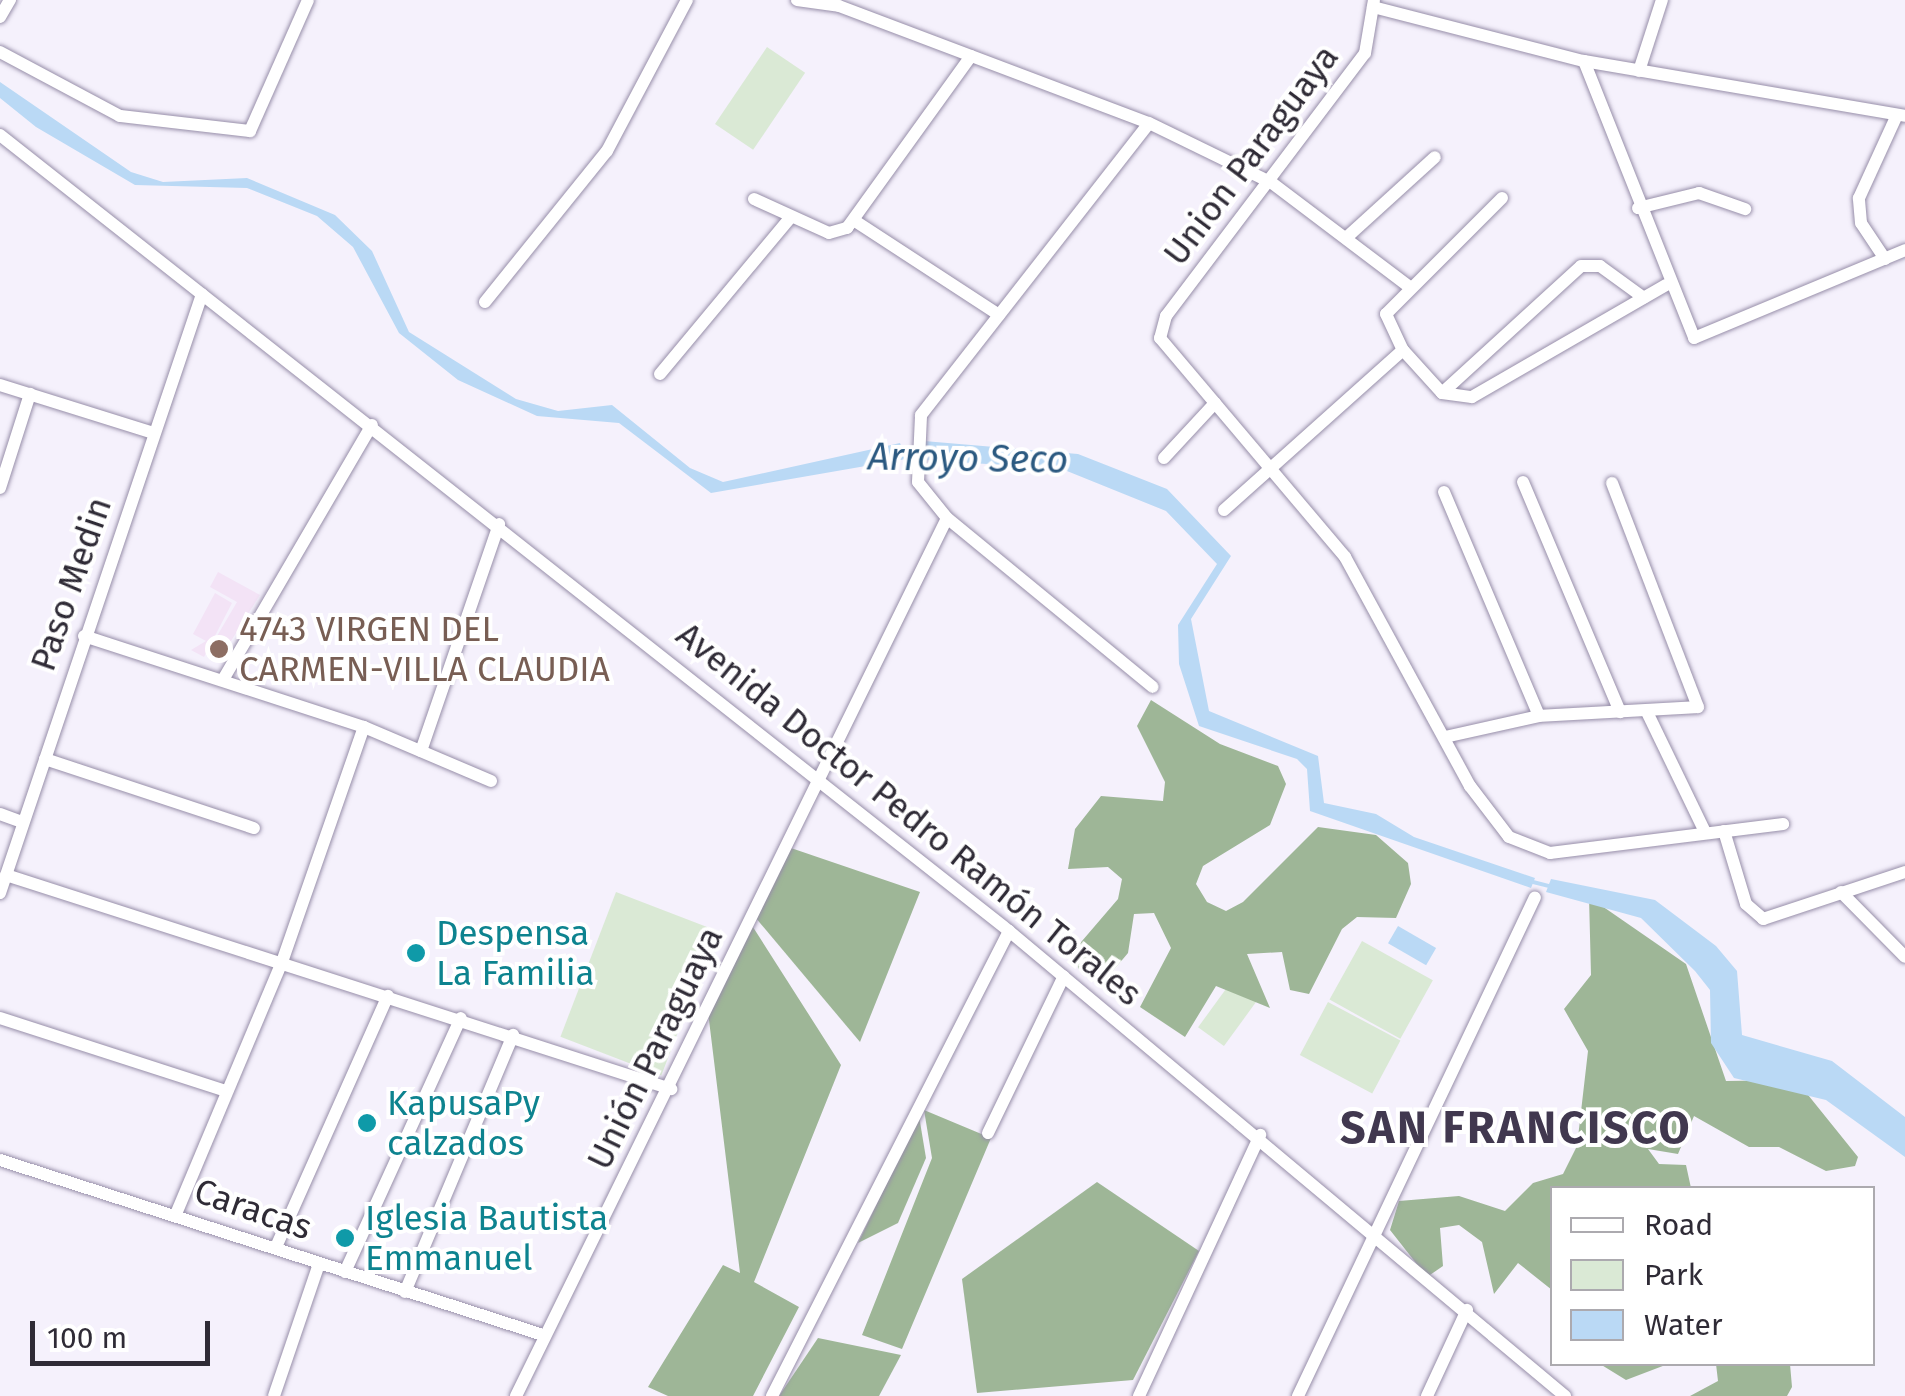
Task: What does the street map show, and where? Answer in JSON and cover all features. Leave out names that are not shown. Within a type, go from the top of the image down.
[{"type":"street","points":[[0,17],[10,0]]},
{"type":"street","points":[[0,52],[120,116],[250,130],[308,0]]},
{"type":"street","points":[[484,302],[611,144],[687,0]]},
{"type":"street","points":[[796,0],[839,3],[1150,123],[1272,183],[1408,286]]},
{"type":"street","points":[[1638,71],[1662,0]]},
{"type":"street","points":[[1374,4],[1584,61],[1901,115],[1859,198],[1861,224],[1885,258]]},
{"type":"street","name":"Union Paraguaya","points":[[1216,403],[1160,338],[1166,316],[1272,183],[1365,53],[1374,4]]},
{"type":"street","points":[[754,199],[788,218],[830,233],[856,221],[971,56]]},
{"type":"street","points":[[1584,61],[1666,285],[1688,333],[1700,338],[1905,250]]},
{"type":"street","points":[[1150,123],[915,429],[918,482],[947,518],[1153,687]]},
{"type":"street","name":"Avenida Doctor Pedro Ramón Torales","points":[[0,135],[499,524],[1009,931],[1377,1230],[1565,1396]]},
{"type":"street","points":[[1346,238],[1435,157]]},
{"type":"street","points":[[1638,208],[1699,193],[1745,208]]},
{"type":"street","points":[[1502,198],[1408,286],[1386,314],[1402,350],[1442,394],[1472,397],[1666,285]]},
{"type":"street","points":[[660,374],[788,218]]},
{"type":"street","points":[[856,221],[999,315]]},
{"type":"street","points":[[1442,394],[1581,266],[1600,266],[1644,298]]},
{"type":"street","name":"Paso Medin","points":[[0,893],[202,294]]},
{"type":"street","points":[[1224,510],[1402,350]]},
{"type":"street","points":[[0,385],[153,433]]},
{"type":"street","points":[[0,488],[30,394]]},
{"type":"street","points":[[1164,458],[1216,403],[1345,557],[1490,820],[1532,852],[1783,824]]},
{"type":"street","points":[[224,678],[372,425]]},
{"type":"street","points":[[1523,482],[1620,712]]},
{"type":"street","points":[[1445,736],[1540,716],[1689,712],[1698,696],[1612,483]]},
{"type":"street","points":[[1444,492],[1540,716]]},
{"type":"street","name":"Unión Paraguaya","points":[[516,1396],[543,1335],[671,1089],[947,518]]},
{"type":"street","points":[[421,750],[499,524]]},
{"type":"street","points":[[84,636],[224,678],[364,728],[491,781]]},
{"type":"street","points":[[1647,712],[1705,832]]},
{"type":"street","points":[[176,1214],[282,962],[364,728]]},
{"type":"street","points":[[45,759],[254,828]]},
{"type":"street","points":[[0,814],[22,822]]},
{"type":"street","points":[[1724,831],[1752,914],[1763,918],[1905,872]]},
{"type":"street","points":[[6,875],[514,1035],[671,1089]]},
{"type":"street","points":[[1841,892],[1905,956]]},
{"type":"street","points":[[1298,1396],[1535,897]]},
{"type":"street","points":[[772,1396],[1009,931]]},
{"type":"street","points":[[988,1133],[1064,976]]},
{"type":"street","points":[[276,1247],[388,996]]},
{"type":"street","points":[[0,1018],[226,1091]]},
{"type":"street","points":[[346,1272],[461,1018]]},
{"type":"street","points":[[406,1292],[514,1035]]},
{"type":"street","points":[[1140,1396],[1260,1135]]},
{"type":"street","name":"Caracas","points":[[0,1160],[543,1335]]},
{"type":"street","points":[[274,1396],[319,1264]]},
{"type":"street","points":[[1427,1396],[1467,1310]]},
{"type":"shaded area","points":[[218,572],[260,595],[219,660],[207,653],[237,602],[210,587]]},
{"type":"shaded area","points":[[215,593],[232,603],[204,657],[191,650],[206,641],[193,634]]},
{"type":"green space","points":[[767,47],[805,73],[753,150],[715,124]]},
{"type":"green space","points":[[1151,700],[1220,744],[1278,766],[1286,784],[1270,825],[1203,866],[1196,884],[1207,902],[1226,911],[1243,902],[1318,827],[1376,835],[1408,863],[1411,884],[1396,918],[1357,917],[1342,929],[1309,994],[1290,990],[1282,952],[1247,954],[1270,1008],[1216,986],[1185,1037],[1140,1007],[1171,948],[1154,913],[1134,914],[1128,953],[1112,972],[1094,979],[1078,968],[1076,948],[1118,899],[1122,879],[1108,867],[1068,869],[1075,829],[1101,796],[1163,801],[1165,782],[1137,726]]},
{"type":"green space","points":[[788,847],[920,892],[860,1042],[755,917]]},
{"type":"green space","points":[[616,892],[717,931],[661,1075],[560,1037]]},
{"type":"green space","points":[[1589,897],[1686,964],[1726,1081],[1796,1080],[1858,1157],[1855,1166],[1826,1171],[1779,1147],[1749,1147],[1694,1116],[1678,1154],[1648,1149],[1659,1164],[1686,1165],[1691,1186],[1550,1186],[1550,1288],[1518,1263],[1494,1294],[1482,1242],[1459,1225],[1440,1228],[1443,1266],[1427,1277],[1390,1230],[1399,1201],[1459,1196],[1505,1211],[1533,1183],[1563,1174],[1577,1146],[1588,1051],[1564,1009],[1591,975]]},
{"type":"green space","points":[[751,924],[841,1065],[754,1282],[799,1307],[753,1396],[668,1396],[648,1387],[723,1265],[740,1273],[708,1012]]},
{"type":"green space","points":[[1362,941],[1433,980],[1400,1039],[1330,1000]]},
{"type":"green space","points":[[1231,982],[1257,1001],[1224,1046],[1198,1027]]},
{"type":"green space","points":[[1328,1002],[1400,1040],[1372,1093],[1300,1055]]},
{"type":"green space","points":[[924,1110],[991,1138],[902,1349],[862,1335],[932,1158]]},
{"type":"green space","points":[[919,1116],[926,1158],[898,1223],[858,1243]]},
{"type":"green space","points":[[1097,1182],[1199,1251],[1133,1380],[977,1393],[962,1279]]},
{"type":"green space","points":[[818,1338],[901,1355],[879,1396],[779,1396]]},
{"type":"green space","points":[[1603,1366],[1663,1366],[1626,1380]]},
{"type":"green space","points":[[1716,1366],[1790,1366],[1792,1387],[1787,1396],[1690,1396],[1718,1381]]},
{"type":"water","points":[[0,82],[131,172],[163,182],[247,178],[335,215],[372,251],[409,332],[516,399],[558,411],[612,405],[690,468],[723,482],[900,443],[906,459],[711,493],[619,423],[537,416],[458,380],[399,333],[353,247],[317,216],[247,188],[135,185],[36,127],[0,98]]},
{"type":"water","points":[[924,441],[1078,454],[1167,489],[1231,556],[1191,619],[1209,711],[1318,756],[1324,803],[1376,814],[1414,837],[1535,878],[1531,888],[1310,811],[1307,769],[1297,759],[1199,726],[1179,664],[1178,625],[1217,564],[1166,511],[1062,469],[925,460]]},
{"type":"water","points":[[1551,879],[1655,900],[1716,946],[1737,971],[1742,1035],[1832,1061],[1905,1117],[1905,1157],[1826,1100],[1734,1078],[1711,1043],[1710,990],[1695,971],[1641,918],[1546,892]]},
{"type":"water","points":[[1398,926],[1436,948],[1426,965],[1388,943]]},
{"type":"waterway","name":"Arroyo Seco","points":[[1529,881],[1549,886]]},
{"type":"place","name":"4743 VIRGEN DEL CARMEN-VILLA CLAUDIA","points":[[219,649]]},
{"type":"place","name":"Despensa La Familia","points":[[416,953]]},
{"type":"place","name":"KapusaPy calzados","points":[[367,1123]]},
{"type":"place","name":"Iglesia Bautista Emmanuel","points":[[345,1238]]},
{"type":"district","name":"SAN FRANCISCO","points":[[1516,1129]]}]
